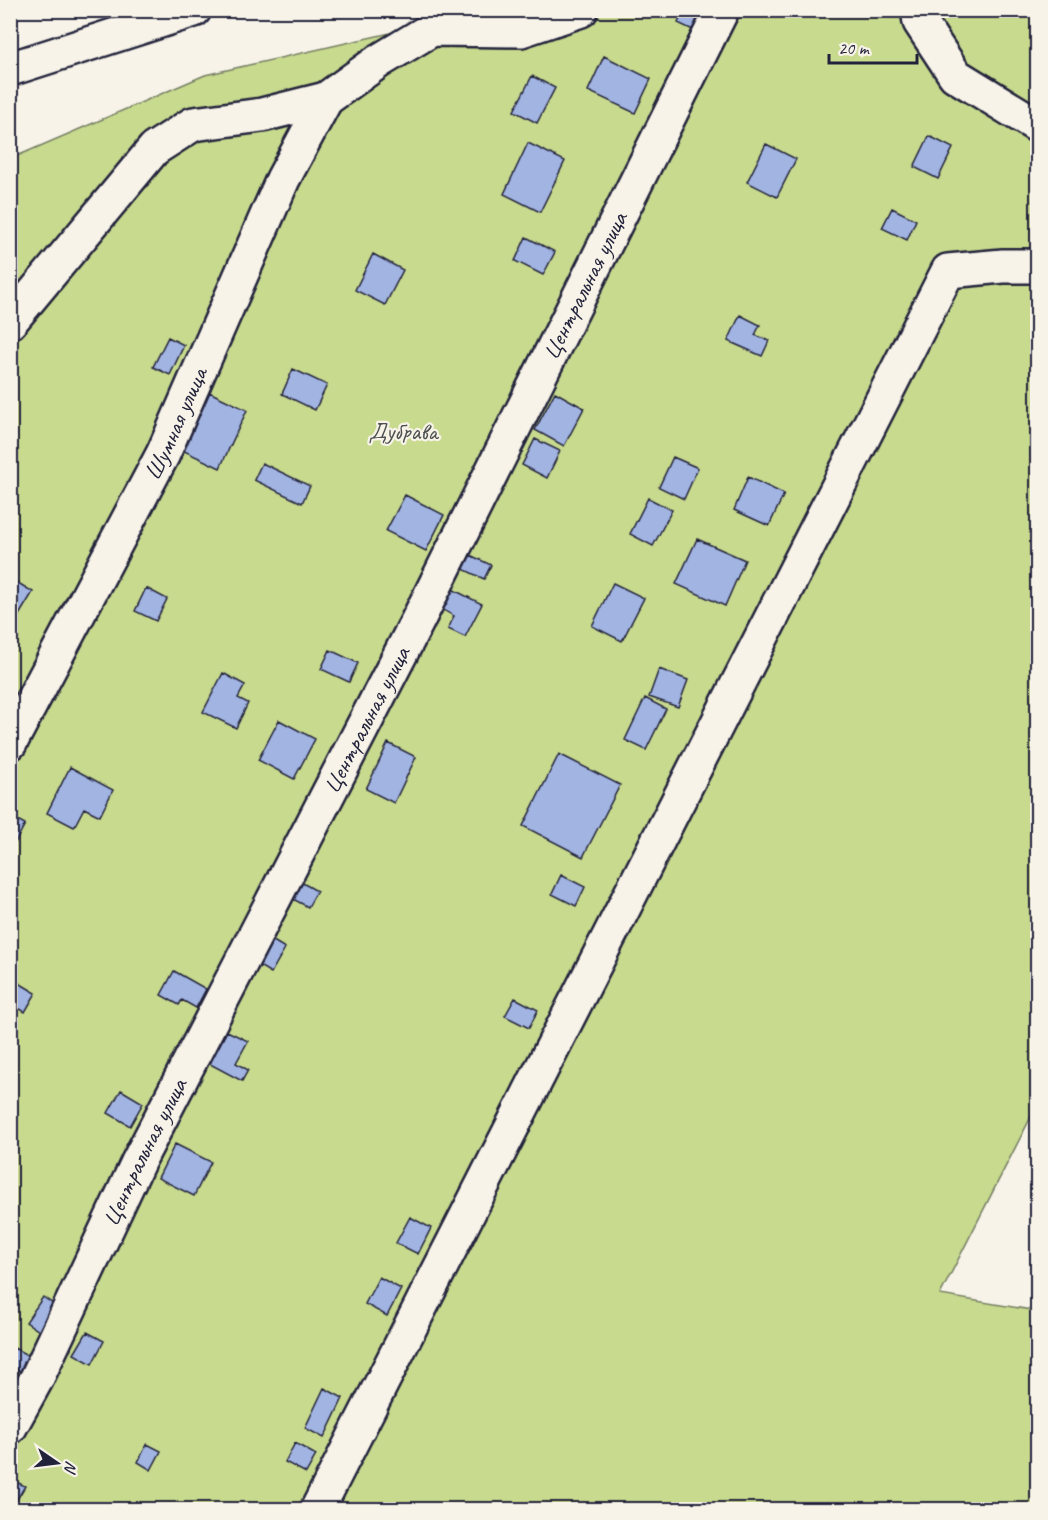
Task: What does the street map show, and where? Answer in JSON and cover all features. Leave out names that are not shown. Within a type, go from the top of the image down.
[{"type":"main road","points":[[10,69],[194,10]]},
{"type":"main road","points":[[10,322],[154,149],[194,124],[262,115],[326,99],[432,29],[521,30],[581,10]]},
{"type":"main road","name":"Центральная улица","points":[[10,1427],[37,1378],[138,1162],[418,620],[722,10]]},
{"type":"main road","points":[[918,10],[920,22],[955,75],[1038,126]]},
{"type":"main road","name":"Шумная улица","points":[[10,742],[163,454],[283,179],[326,99]]},
{"type":"main road","points":[[317,1509],[948,271],[1003,266],[1038,266]]},
{"type":"green space","name":"Дубрава","points":[[487,11],[1037,11],[1037,1105],[940,1295],[1037,1311],[1037,1509],[11,1509],[10,159],[205,75]]},
{"type":"building","points":[[684,10],[705,10],[695,31],[678,23]]},
{"type":"building","points":[[604,56],[651,79],[635,113],[588,91]]},
{"type":"building","points":[[532,76],[555,88],[537,123],[514,111]]},
{"type":"building","points":[[929,136],[953,148],[938,179],[914,167]]},
{"type":"building","points":[[528,143],[565,161],[540,212],[504,194]]},
{"type":"building","points":[[766,144],[796,159],[777,197],[747,182]]},
{"type":"building","points":[[892,208],[916,220],[907,240],[882,228]]},
{"type":"building","points":[[526,237],[555,252],[543,275],[515,261]]},
{"type":"building","points":[[373,254],[403,270],[385,305],[355,290]]},
{"type":"building","points":[[740,315],[760,325],[755,335],[769,341],[762,356],[728,341]]},
{"type":"building","points":[[168,337],[184,345],[170,375],[153,367]]},
{"type":"building","points":[[293,369],[327,385],[315,410],[282,394]]},
{"type":"building","points":[[209,392],[247,410],[220,468],[182,450]]},
{"type":"building","points":[[555,392],[584,408],[564,446],[535,430]]},
{"type":"building","points":[[535,439],[560,451],[547,478],[522,465]]},
{"type":"building","points":[[673,457],[698,468],[684,499],[659,487]]},
{"type":"building","points":[[262,463],[310,486],[302,503],[254,480]]},
{"type":"building","points":[[748,477],[784,494],[769,526],[734,510]]},
{"type":"building","points":[[405,495],[444,515],[426,551],[386,531]]},
{"type":"building","points":[[648,498],[672,510],[653,546],[630,534]]},
{"type":"building","points":[[697,539],[745,560],[725,606],[676,584]]},
{"type":"building","points":[[470,555],[491,565],[484,579],[463,569]]},
{"type":"building","points":[[10,578],[33,592],[10,630]]},
{"type":"building","points":[[613,583],[644,598],[622,641],[592,626]]},
{"type":"building","points":[[146,588],[167,599],[156,621],[135,611]]},
{"type":"building","points":[[450,588],[482,604],[465,637],[448,629],[454,616],[440,608]]},
{"type":"building","points":[[330,650],[358,663],[349,682],[321,669]]},
{"type":"building","points":[[659,669],[688,680],[678,707],[649,697]]},
{"type":"building","points":[[223,673],[245,685],[238,698],[248,703],[236,728],[203,712]]},
{"type":"building","points":[[645,698],[666,709],[646,750],[625,740]]},
{"type":"building","points":[[279,720],[315,739],[294,779],[258,760]]},
{"type":"building","points":[[388,743],[416,757],[394,803],[366,789]]},
{"type":"building","points":[[559,754],[620,785],[583,857],[523,826]]},
{"type":"building","points":[[70,767],[113,790],[100,816],[84,808],[74,827],[47,813]]},
{"type":"building","points":[[10,816],[25,824],[14,845],[10,844]]},
{"type":"building","points":[[561,875],[585,887],[576,906],[552,894]]},
{"type":"building","points":[[299,881],[317,891],[308,907],[291,898]]},
{"type":"building","points":[[270,939],[285,948],[271,973],[256,964]]},
{"type":"building","points":[[174,971],[206,989],[196,1008],[182,1000],[179,1005],[161,995]]},
{"type":"building","points":[[19,983],[36,993],[25,1012],[10,1003],[10,998]]},
{"type":"building","points":[[515,998],[538,1010],[529,1028],[505,1016]]},
{"type":"building","points":[[227,1031],[248,1041],[236,1063],[248,1070],[242,1081],[210,1064]]},
{"type":"building","points":[[121,1090],[143,1103],[130,1126],[108,1113]]},
{"type":"building","points":[[175,1144],[211,1162],[194,1196],[158,1178]]},
{"type":"building","points":[[410,1217],[431,1228],[418,1254],[396,1243]]},
{"type":"building","points":[[379,1277],[401,1289],[387,1316],[365,1304]]},
{"type":"building","points":[[43,1297],[62,1310],[45,1335],[26,1322]]},
{"type":"building","points":[[87,1332],[104,1341],[92,1364],[74,1354]]},
{"type":"building","points":[[14,1348],[31,1357],[24,1373],[10,1366],[10,1356]]},
{"type":"building","points":[[324,1388],[343,1398],[324,1438],[305,1428]]},
{"type":"building","points":[[295,1443],[316,1455],[306,1473],[285,1462]]},
{"type":"building","points":[[147,1444],[161,1451],[151,1470],[138,1462]]},
{"type":"building","points":[[10,1479],[25,1486],[12,1508],[10,1507]]}]
